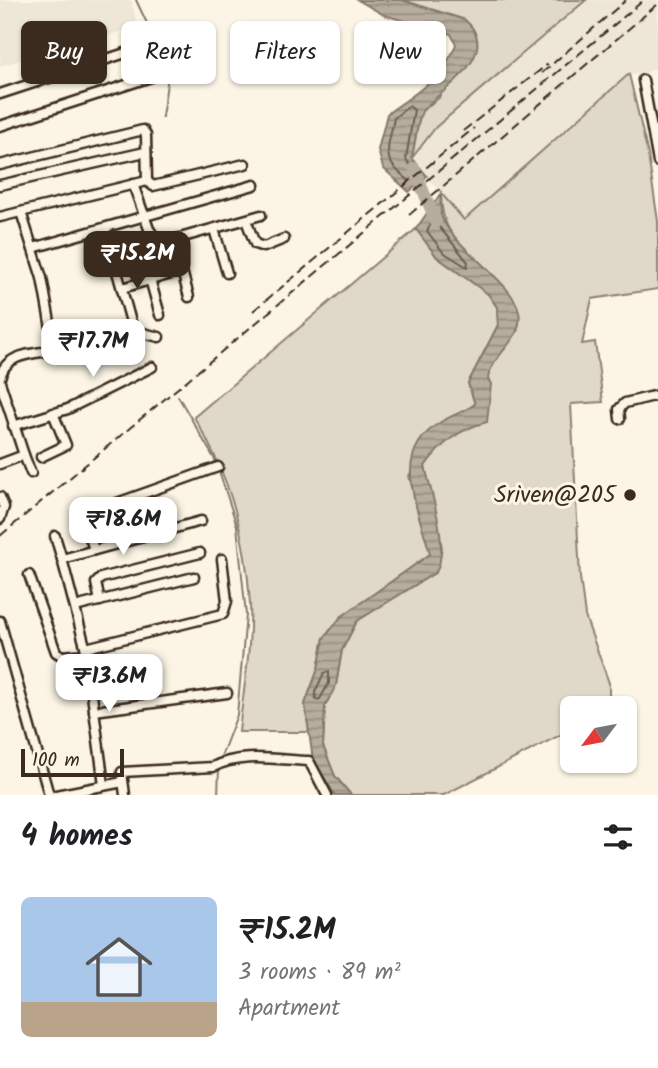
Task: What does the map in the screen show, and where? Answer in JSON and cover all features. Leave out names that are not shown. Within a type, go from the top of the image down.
[{"type":"street","points":[[0,94],[147,46],[156,71],[151,77],[0,126]]},
{"type":"street","points":[[643,80],[658,162]]},
{"type":"street","points":[[0,165],[143,130],[147,181],[153,186],[245,164]]},
{"type":"street","points":[[0,185],[145,152]]},
{"type":"street","points":[[0,217],[147,181]]},
{"type":"street","points":[[133,184],[143,217],[162,244],[180,255],[189,297]]},
{"type":"street","points":[[33,248],[254,186]]},
{"type":"street","points":[[21,212],[42,278],[55,350]]},
{"type":"street","points":[[113,257],[261,215]]},
{"type":"street","points":[[246,220],[255,244],[264,247],[284,239]]},
{"type":"street","points":[[105,228],[134,333]]},
{"type":"street","points":[[214,229],[227,273]]},
{"type":"street","points":[[121,288],[182,271]]},
{"type":"street","points":[[150,279],[160,315]]},
{"type":"street","points":[[31,473],[13,426],[0,380],[8,360],[55,350],[74,350],[134,333],[159,337]]},
{"type":"street","points":[[13,426],[53,413],[152,366]]},
{"type":"street","points":[[620,419],[621,405],[658,395]]},
{"type":"street","points":[[41,457],[66,445],[53,413]]},
{"type":"street","points":[[0,464],[24,456]]},
{"type":"street","points":[[93,550],[83,515],[218,467]]},
{"type":"street","points":[[0,497],[4,507],[0,519]]},
{"type":"street","points":[[62,559],[201,521]]},
{"type":"street","points":[[55,536],[86,651],[104,785]]},
{"type":"street","points":[[100,601],[96,583],[101,578],[200,553]]},
{"type":"street","points":[[29,575],[56,652],[62,656],[223,614],[227,601],[222,559]]},
{"type":"street","points":[[75,607],[194,577]]},
{"type":"street","points":[[0,621],[49,795]]},
{"type":"street","points":[[94,711],[227,693]]},
{"type":"street","points":[[125,795],[122,772],[220,763],[309,761],[327,795]]},
{"type":"street","points":[[55,795],[123,782]]},
{"type":"shaded area","points":[[0,0],[131,0],[136,21],[121,21],[121,32],[107,36],[107,21],[21,21],[21,60],[0,66]]},
{"type":"shaded area","points":[[402,0],[586,0],[436,127],[412,158],[420,112],[439,98],[446,84],[465,20]]},
{"type":"shaded area","points":[[586,0],[658,0],[658,67],[646,73],[629,75],[463,220],[412,158],[435,127]]},
{"type":"shaded area","points":[[629,74],[648,155],[658,221],[658,289],[592,299],[582,344],[595,342],[603,402],[571,404],[580,577],[585,616],[609,683],[609,696],[560,696],[560,735],[444,795],[351,795],[335,776],[323,746],[325,706],[336,685],[342,650],[357,621],[436,572],[442,548],[425,466],[440,445],[466,427],[489,369],[518,331],[492,275],[450,231],[442,209],[441,193],[464,220]]},
{"type":"shaded area","points":[[416,229],[437,257],[488,294],[497,307],[498,325],[468,383],[475,404],[458,416],[441,422],[409,476],[431,554],[341,617],[324,638],[318,669],[305,704],[309,732],[239,732],[250,620],[245,554],[226,484],[207,439],[194,417]]},
{"type":"water","points":[[358,0],[402,0],[465,20],[475,33],[477,46],[474,58],[465,70],[421,113],[412,158],[427,176],[409,192],[383,168],[378,150],[387,114],[426,84],[446,84],[446,63],[456,44],[451,34],[446,33],[446,21],[405,21],[384,15]]},
{"type":"water","points":[[441,193],[443,220],[450,232],[507,290],[515,301],[520,322],[513,338],[490,370],[487,422],[452,438],[425,466],[440,535],[440,562],[436,572],[357,621],[342,650],[336,685],[325,706],[323,746],[335,776],[351,795],[335,795],[313,760],[305,704],[318,669],[324,638],[341,617],[430,554],[412,483],[411,466],[415,449],[425,435],[441,422],[475,404],[468,383],[498,325],[497,307],[488,294],[437,257],[416,229]]},
{"type":"waterway","points":[[136,0],[169,70],[162,117]]},
{"type":"waterway","points":[[414,168],[436,222]]},
{"type":"waterway","points":[[178,396],[218,465]]},
{"type":"waterway","points":[[219,471],[237,526],[246,615],[237,715],[220,759]]},
{"type":"waterway","points":[[218,795],[219,768]]},
{"type":"railway","points":[[542,73],[626,0]]},
{"type":"railway","points":[[0,536],[644,0]]},
{"type":"railway","points":[[409,215],[658,4]]},
{"type":"railway","points":[[463,131],[548,64]]},
{"type":"railway","points":[[253,311],[474,128]]},
{"type":"place","name":"Sriven@205","points":[[630,495]]}]
